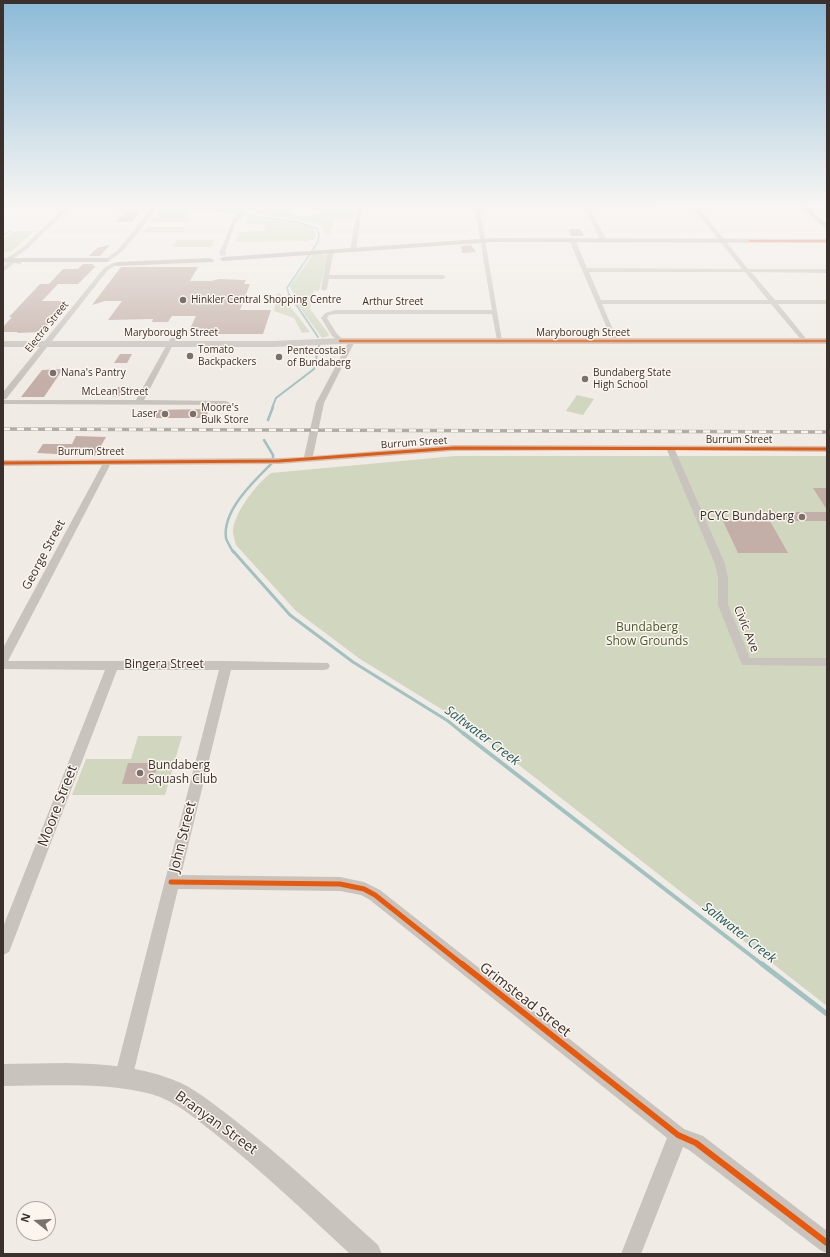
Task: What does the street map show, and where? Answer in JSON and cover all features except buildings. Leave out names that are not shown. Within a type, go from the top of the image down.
[{"type":"street","name":"Electra Street","points":[[3,397],[110,264]]},
{"type":"street","points":[[324,289],[327,264]]},
{"type":"street","points":[[487,264],[500,340]]},
{"type":"street","points":[[582,264],[615,341]]},
{"type":"street","points":[[742,264],[805,340]]},
{"type":"street","points":[[585,270],[827,271]]},
{"type":"street","points":[[326,277],[443,277]]},
{"type":"street","points":[[599,302],[827,302]]},
{"type":"street","name":"Arthur Street","points":[[341,341],[334,335],[324,318],[327,314],[336,312],[495,312]]},
{"type":"street","name":"Maryborough Street","points":[[3,339],[48,342]]},
{"type":"street","name":"Maryborough Street","points":[[3,344],[48,342],[273,344],[341,341],[500,340],[827,341]]},
{"type":"street","points":[[308,459],[320,403],[352,341]]},
{"type":"street","points":[[139,402],[172,342]]},
{"type":"street","name":"McLean Street","points":[[3,402],[226,402]]},
{"type":"street","name":"Burrum Street","points":[[3,463],[279,461],[454,448],[827,449]]},
{"type":"street","name":"Civic Ave","points":[[670,448],[720,564],[723,578],[723,605],[746,662],[827,662]]},
{"type":"street","name":"George Street","points":[[3,659],[107,463]]},
{"type":"street","name":"Bingera Street","points":[[3,665],[324,666]]},
{"type":"street","name":"Moore Street","points":[[3,947],[113,665]]},
{"type":"street","name":"John Street","points":[[123,1079],[226,665]]},
{"type":"street","name":"Grimstead Street","points":[[172,882],[340,884],[364,889],[375,895],[678,1135],[696,1143],[827,1243]]},
{"type":"street","name":"Branyan Street","points":[[3,1075],[89,1076],[123,1079],[172,1091],[201,1109],[271,1164],[369,1254]]},
{"type":"street","points":[[631,1254],[678,1135]]},
{"type":"green space","points":[[306,264],[326,264],[319,291],[314,291],[310,309],[329,336],[322,338],[298,305],[290,286]]},
{"type":"green space","points":[[277,293],[280,293],[310,332],[302,333],[294,318],[274,311]]},
{"type":"green space","points":[[577,395],[594,399],[583,415],[566,411]]},
{"type":"green space","name":"Bundaberg Show Grounds","points":[[455,456],[827,456],[827,1006],[469,726],[360,659],[296,611],[236,545],[233,533],[237,517],[246,500],[259,484],[271,473]]},
{"type":"green space","points":[[138,736],[182,736],[165,795],[72,795],[86,759],[131,759]]},
{"type":"waterway","name":"Saltwater Creek","points":[[289,295],[287,288],[303,264]]},
{"type":"waterway","name":"Saltwater Creek","points":[[289,294],[318,337]]},
{"type":"waterway","name":"Saltwater Creek","points":[[272,408],[276,398],[314,369],[319,345]]},
{"type":"waterway","name":"Saltwater Creek","points":[[268,420],[273,407]]},
{"type":"waterway","name":"Saltwater Creek","points":[[233,552],[226,538],[226,527],[229,517],[241,496],[273,462],[273,455],[264,440]]},
{"type":"waterway","name":"Saltwater Creek","points":[[233,551],[290,615],[353,662],[448,721],[464,734]]},
{"type":"waterway","name":"Saltwater Creek","points":[[463,733],[763,965]]},
{"type":"waterway","name":"Saltwater Creek","points":[[762,964],[827,1014]]},
{"type":"railway","points":[[3,429],[827,432]]},
{"type":"cycle path","points":[[340,341],[827,341]]},
{"type":"cycle path","points":[[3,463],[279,461],[454,448],[581,447],[827,449]]},
{"type":"cycle path","points":[[171,882],[340,884],[364,889],[375,895],[678,1135],[696,1143],[827,1243]]},
{"type":"place","name":"Hinkler Central Shopping Centre","points":[[183,300]]},
{"type":"place","name":"Tomato Backpackers","points":[[190,356]]},
{"type":"place","name":"Pentecostals of Bundaberg","points":[[279,357]]},
{"type":"place","name":"Nana's Pantry","points":[[53,373]]},
{"type":"place","name":"Bundaberg State High School","points":[[585,379]]},
{"type":"place","name":"Laser","points":[[165,414]]},
{"type":"place","name":"Moore's Bulk Store","points":[[193,414]]},
{"type":"place","name":"PCYC Bundaberg","points":[[802,517]]},
{"type":"place","name":"Bundaberg Squash Club","points":[[140,773]]}]
